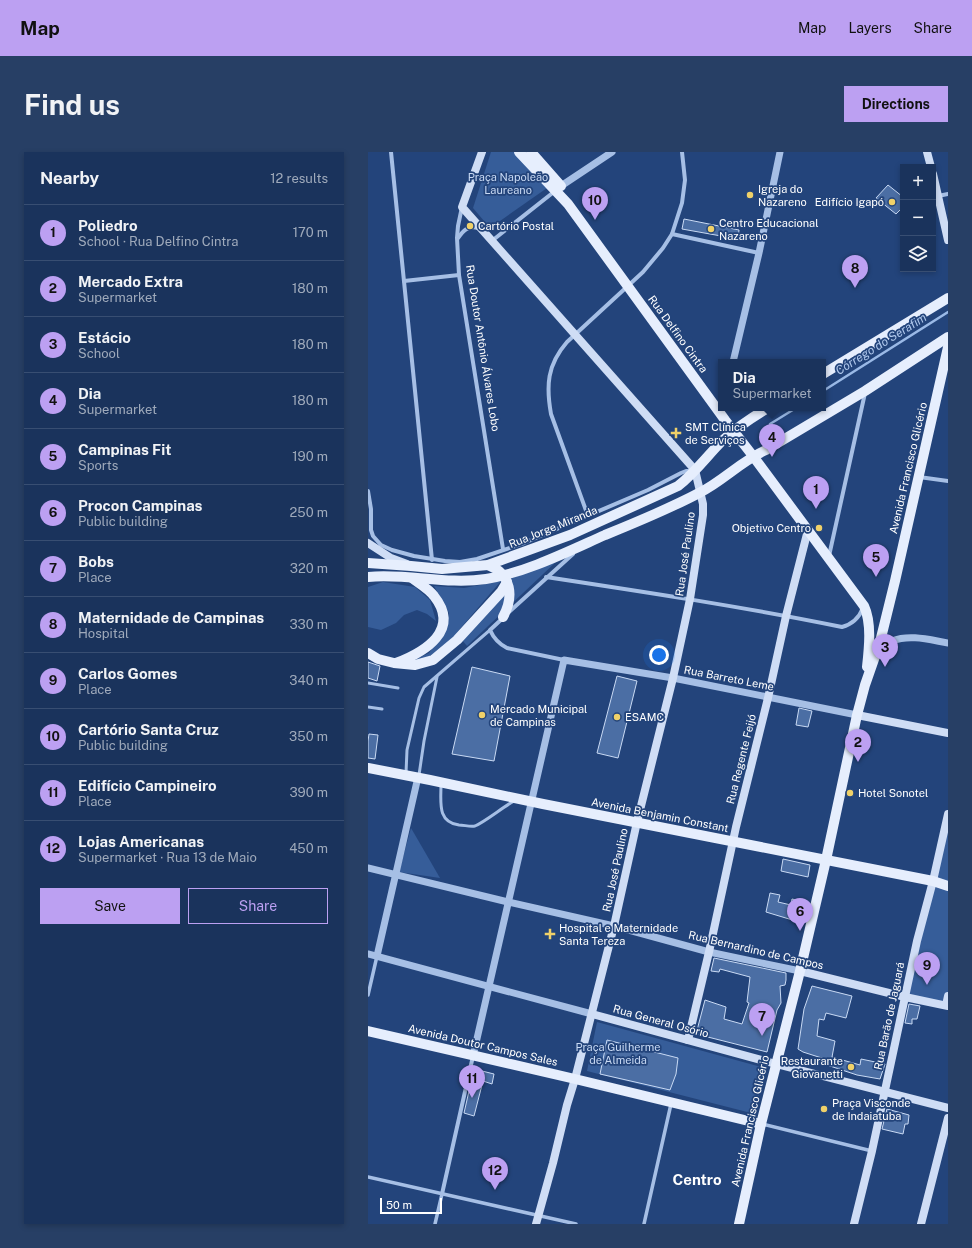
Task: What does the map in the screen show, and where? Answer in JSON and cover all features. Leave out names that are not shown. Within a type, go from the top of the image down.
[{"type":"main road","name":"Rua Doutor Antônio Álvares Lobo","points":[[462,207],[482,152]]},
{"type":"main road","name":"Rua Delfino Cintra","points":[[519,152],[559,188],[568,204],[718,407]]},
{"type":"main road","points":[[531,152],[559,188]]},
{"type":"main road","points":[[927,152],[930,164]]},
{"type":"main road","points":[[936,196],[948,240]]},
{"type":"main road","points":[[462,207],[493,240],[694,471],[733,431],[763,411]]},
{"type":"main road","points":[[826,372],[948,298]]},
{"type":"main road","points":[[368,577],[384,576],[447,581],[505,579],[701,493],[754,456],[866,391],[948,337]]},
{"type":"main road","name":"Avenida Francisco Glicério","points":[[739,1224],[761,1124],[800,971],[826,860],[857,715],[865,685],[877,652],[895,581],[948,347]]},
{"type":"main road","name":"Rua Delfino Cintra","points":[[721,411],[733,431],[754,456],[864,606],[870,639],[865,685]]},
{"type":"main road","name":"Rua José Paulino","points":[[536,1224],[614,926],[637,822],[673,678],[690,599],[703,515],[701,493],[694,471]]},
{"type":"main road","name":"Rua Jorge Miranda","points":[[368,563],[442,569],[488,565],[570,535],[678,486],[694,471]]},
{"type":"main road","name":"Rua Regente Feijó","points":[[688,1040],[733,841],[768,698],[786,616],[808,530]]},
{"type":"main road","points":[[368,543],[391,558],[411,566]]},
{"type":"main road","points":[[488,565],[499,571],[505,579],[510,591],[508,609],[503,617]]},
{"type":"main road","points":[[394,663],[403,660],[425,648],[439,634],[443,624],[443,614],[434,596],[412,578]]},
{"type":"main road","points":[[368,653],[378,659],[394,663],[415,665],[433,660],[457,640],[501,592],[505,579]]},
{"type":"main road","name":"Rua Barreto Leme","points":[[857,715],[948,733]]},
{"type":"main road","name":"Avenida Benjamin Constant","points":[[368,768],[933,881],[948,886]]},
{"type":"main road","name":"Rua Barão de Jaguará","points":[[854,1224],[872,1151],[917,941],[933,881],[948,814]]},
{"type":"main road","name":"Rua Bernardino de Campos","points":[[800,971],[947,1006]]},
{"type":"main road","points":[[947,1006],[948,996]]},
{"type":"main road","name":"Rua General Osório","points":[[592,1014],[776,1064],[948,1108]]},
{"type":"main road","name":"Avenida Doutor Campos Sales","points":[[368,1031],[761,1124]]},
{"type":"main road","points":[[921,1224],[948,1118]]},
{"type":"street","points":[[391,152],[432,560]]},
{"type":"street","points":[[493,240],[559,188],[612,152]]},
{"type":"street","points":[[588,516],[551,414],[548,397],[548,382],[552,366],[560,350],[575,334],[643,272],[672,234],[682,203],[685,180],[682,152]]},
{"type":"street","points":[[734,359],[759,253],[780,152]]},
{"type":"street","points":[[936,196],[948,194]]},
{"type":"street","name":"Rua Doutor Antônio Álvares Lobo","points":[[462,207],[457,238],[459,275],[503,550]]},
{"type":"street","points":[[457,238],[462,232],[472,227],[483,230]]},
{"type":"street","points":[[672,234],[759,253]]},
{"type":"street","points":[[404,281],[459,275]]},
{"type":"street","points":[[829,559],[866,391]]},
{"type":"street","name":"Rua Jorge Miranda","points":[[368,491],[371,509],[371,530],[376,541],[381,545],[392,550],[432,560],[460,562],[477,559],[524,543],[648,490],[681,473],[686,471],[694,471]]},
{"type":"street","points":[[919,477],[948,481]]},
{"type":"street","points":[[490,630],[546,577],[582,546]]},
{"type":"street","points":[[546,577],[690,599],[842,627],[851,624],[858,618],[864,606]]},
{"type":"street","name":"Rua Barreto Leme","points":[[490,630],[495,640],[507,648],[564,660],[673,678],[857,715]]},
{"type":"street","points":[[877,652],[891,642],[909,637],[948,643]]},
{"type":"street","points":[[435,1224],[564,660]]},
{"type":"street","points":[[368,995],[418,777]]},
{"type":"street","name":"Rua Bernardino de Campos","points":[[368,868],[614,926],[709,952],[800,971]]},
{"type":"street","name":"Rua General Osório","points":[[368,954],[592,1014]]},
{"type":"street","points":[[644,1224],[672,1103]]},
{"type":"street","name":"Avenida Doutor Campos Sales","points":[[761,1124],[872,1151]]},
{"type":"street","points":[[368,1177],[576,1224]]},
{"type":"lane","points":[[406,775],[407,750],[419,698],[424,687],[490,630]]},
{"type":"lane","points":[[418,777],[437,676]]},
{"type":"lane","points":[[368,683],[398,688]]},
{"type":"lane","points":[[368,707],[382,709]]},
{"type":"lane","points":[[442,782],[441,805],[443,815],[454,824],[474,826],[518,799]]},
{"type":"green space","name":"Praça Napoleão Laureano","points":[[491,152],[514,152],[547,188],[490,228],[473,208]]},
{"type":"green space","points":[[559,559],[467,646],[462,640],[510,579]]},
{"type":"green space","points":[[501,581],[447,644],[427,658],[412,661],[429,653],[446,629],[449,613],[434,586],[464,588]]},
{"type":"green space","points":[[383,582],[415,587],[430,600],[436,621],[427,614],[417,610],[404,615],[396,623],[381,630],[368,627],[368,587]]},
{"type":"green space","points":[[948,816],[948,995],[946,1005],[903,994]]},
{"type":"green space","points":[[411,828],[440,878],[399,872]]},
{"type":"green space","name":"Praça Guilherme de Almeida","points":[[597,1022],[765,1068],[755,1114],[587,1071]]},
{"type":"building","name":"Edifício Igapó","points":[[888,185],[900,195],[900,210],[896,214],[876,198]]},
{"type":"building","name":"Centro Educacional Nazareno","points":[[684,219],[739,230],[738,239],[682,229]]},
{"type":"building","points":[[368,662],[380,666],[377,681],[368,678]]},
{"type":"building","name":"Mercado Municipal de Campinas","points":[[472,667],[510,676],[494,761],[452,754]]},
{"type":"building","name":"ESAMC","points":[[617,676],[637,681],[618,758],[597,753]]},
{"type":"building","points":[[799,708],[812,711],[808,727],[796,725]]},
{"type":"building","points":[[369,734],[378,735],[375,759],[368,758]]},
{"type":"building","points":[[783,859],[810,865],[808,877],[781,871]]},
{"type":"building","points":[[770,893],[780,895],[778,902],[791,905],[792,899],[804,902],[799,922],[766,912]]},
{"type":"building","points":[[714,958],[786,973],[785,985],[780,986],[781,1003],[777,1010],[767,1052],[696,1034],[705,1000],[726,1007],[724,1019],[742,1024],[749,1003],[747,1002],[750,977],[720,969],[719,972],[711,971]]},
{"type":"building","points":[[812,986],[852,996],[846,1018],[826,1013],[824,1020],[819,1019],[817,1036],[835,1041],[832,1057],[860,1065],[861,1059],[885,1064],[880,1079],[857,1075],[827,1065],[828,1060],[798,1049],[804,1009]]},
{"type":"building","points":[[909,1004],[920,1006],[917,1019],[912,1019],[912,1024],[905,1023]]},
{"type":"building","points":[[607,1040],[678,1058],[676,1074],[670,1090],[600,1074]]},
{"type":"building","points":[[474,1069],[494,1074],[492,1084],[483,1081],[474,1116],[464,1113]]},
{"type":"building","points":[[887,1109],[909,1115],[908,1124],[905,1124],[903,1134],[882,1129]]},
{"type":"waterway","name":"Córrego do Serafim","points":[[826,389],[948,312]]},
{"type":"waterway","name":"Córrego do Serafim","points":[[770,424],[791,411]]},
{"type":"place","name":"Igreja do Nazareno","points":[[750,195]]},
{"type":"place","name":"Edifício Igapó","points":[[892,202]]},
{"type":"place","name":"Cartório Santa Cruz","points":[[595,220]]},
{"type":"place","name":"Cartório Postal","points":[[470,226]]},
{"type":"place","name":"Centro Educacional Nazareno","points":[[711,229]]},
{"type":"place","name":"Maternidade de Campinas","points":[[855,288]]},
{"type":"place","name":"SMT Clínica de Serviços","points":[[676,433]]},
{"type":"place","name":"Dia","points":[[772,457]]},
{"type":"place","name":"Poliedro","points":[[816,509]]},
{"type":"place","name":"Objetivo Centro","points":[[819,528]]},
{"type":"place","name":"Campinas Fit","points":[[876,577]]},
{"type":"place","name":"Estácio","points":[[885,667]]},
{"type":"place","name":"Mercado Municipal de Campinas","points":[[482,715]]},
{"type":"place","name":"ESAMC","points":[[617,717]]},
{"type":"place","name":"Mercado Extra","points":[[858,762]]},
{"type":"place","name":"Hotel Sonotel","points":[[850,793]]},
{"type":"place","name":"Procon Campinas","points":[[800,931]]},
{"type":"place","name":"Hospital e Maternidade Santa Tereza","points":[[550,934]]},
{"type":"place","name":"Carlos Gomes","points":[[927,985]]},
{"type":"place","name":"Bobs","points":[[762,1036]]},
{"type":"place","name":"Restaurante Giovanetti","points":[[851,1067]]},
{"type":"place","name":"Edifício Campineiro","points":[[472,1098]]},
{"type":"place","name":"Praça Visconde de Indaiatuba","points":[[824,1109]]},
{"type":"place","name":"Lojas Americanas","points":[[495,1190]]},
{"type":"district","name":"Centro","points":[[697,1180]]}]
